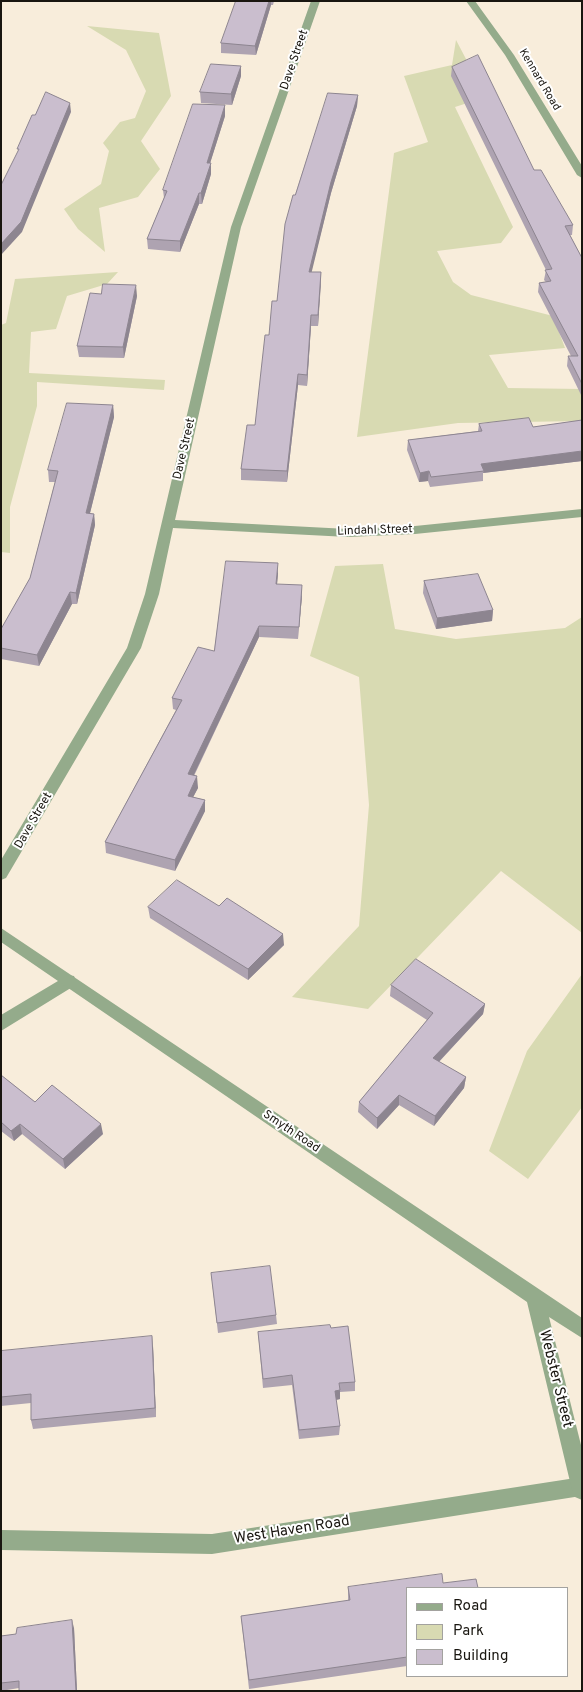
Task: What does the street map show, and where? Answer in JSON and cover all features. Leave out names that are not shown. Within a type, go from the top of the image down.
[{"type":"street","name":"Dave Street","points":[[1,874],[134,648],[152,594],[236,227],[316,1]]},
{"type":"street","name":"Kennard Road","points":[[470,1],[509,55],[582,174]]},
{"type":"street","name":"Lindahl Street","points":[[168,524],[348,533],[415,530],[582,512]]},
{"type":"street","name":"Smyth Road","points":[[1,934],[582,1329]]},
{"type":"street","points":[[1,1024],[68,981]]},
{"type":"street","name":"Webster Street","points":[[535,1297],[581,1488]]},
{"type":"street","name":"West Haven Road","points":[[1,1540],[212,1544],[581,1488]]},
{"type":"green space","points":[[87,26],[159,33],[171,96],[141,141],[160,169],[138,197],[99,208],[105,252],[78,229],[64,209],[101,184],[109,151],[103,143],[120,122],[135,118],[146,91],[126,50]]},
{"type":"green space","points":[[456,40],[486,97],[455,107],[513,227],[501,243],[437,251],[453,282],[471,295],[553,316],[565,348],[489,355],[508,388],[582,389],[582,421],[458,423],[357,437],[394,153],[428,142],[404,76],[452,65]]},
{"type":"green space","points":[[118,272],[107,284],[67,296],[56,329],[31,332],[29,373],[165,380],[164,390],[37,382],[37,406],[10,507],[10,553],[1,552],[1,325],[6,323],[15,279]]},
{"type":"green space","points":[[383,564],[395,629],[456,639],[565,628],[582,617],[582,933],[501,871],[368,1009],[292,997],[359,926],[369,805],[359,677],[310,656],[335,566]]},
{"type":"green space","points":[[582,974],[582,1107],[528,1179],[489,1151],[527,1051]]},
{"type":"building","points":[[236,1],[269,1],[255,46],[221,43]]},
{"type":"building","points":[[478,55],[534,170],[541,170],[573,225],[565,226],[582,258],[582,384],[568,356],[578,356],[539,283],[551,281],[545,270],[552,269],[452,67]]},
{"type":"building","points":[[211,64],[241,66],[231,94],[200,92]]},
{"type":"building","points":[[46,92],[70,103],[21,222],[1,244],[1,185],[19,149],[17,149],[32,115],[35,115]]},
{"type":"building","points":[[328,93],[358,95],[331,182],[309,272],[321,272],[318,315],[311,315],[307,375],[298,374],[287,471],[241,469],[247,425],[255,425],[265,335],[269,335],[272,301],[277,301],[285,224]]},
{"type":"building","points":[[193,104],[225,105],[207,163],[211,163],[201,193],[199,193],[180,241],[147,239],[167,191],[163,190]]},
{"type":"building","points":[[103,284],[136,285],[123,347],[77,346],[90,293],[101,294]]},
{"type":"building","points":[[67,403],[113,405],[86,513],[94,514],[76,593],[70,592],[37,655],[1,648],[1,629],[30,578],[58,471],[48,470]]},
{"type":"building","points":[[529,418],[533,427],[582,420],[582,451],[481,464],[484,471],[431,477],[429,471],[420,473],[408,440],[482,431],[479,424]]},
{"type":"building","points":[[226,561],[278,563],[276,584],[302,585],[299,627],[259,626],[188,774],[197,776],[188,796],[205,800],[175,860],[105,842],[182,700],[172,698],[198,647],[214,651]]},
{"type":"building","points":[[478,574],[493,610],[437,618],[424,581]]},
{"type":"building","points":[[177,880],[219,906],[227,898],[283,934],[248,969],[148,907]]},
{"type":"building","points":[[416,959],[485,1004],[433,1058],[466,1077],[435,1116],[399,1095],[377,1118],[359,1102],[433,1013],[391,985]]},
{"type":"building","points":[[1,1075],[35,1102],[52,1085],[101,1124],[63,1159],[20,1124],[11,1131],[1,1122]]},
{"type":"building","points":[[270,1266],[276,1315],[217,1323],[211,1273]]},
{"type":"building","points":[[330,1325],[331,1328],[348,1326],[355,1382],[339,1383],[340,1390],[335,1391],[340,1426],[299,1430],[292,1375],[263,1379],[258,1332]]},
{"type":"building","points":[[152,1336],[155,1408],[31,1420],[31,1394],[1,1397],[1,1351]]},
{"type":"building","points":[[442,1574],[443,1583],[476,1579],[478,1587],[406,1587],[406,1657],[249,1680],[241,1616],[350,1600],[348,1587]]},
{"type":"building","points":[[72,1620],[76,1691],[19,1691],[19,1681],[1,1683],[1,1636],[16,1634],[17,1628]]}]
